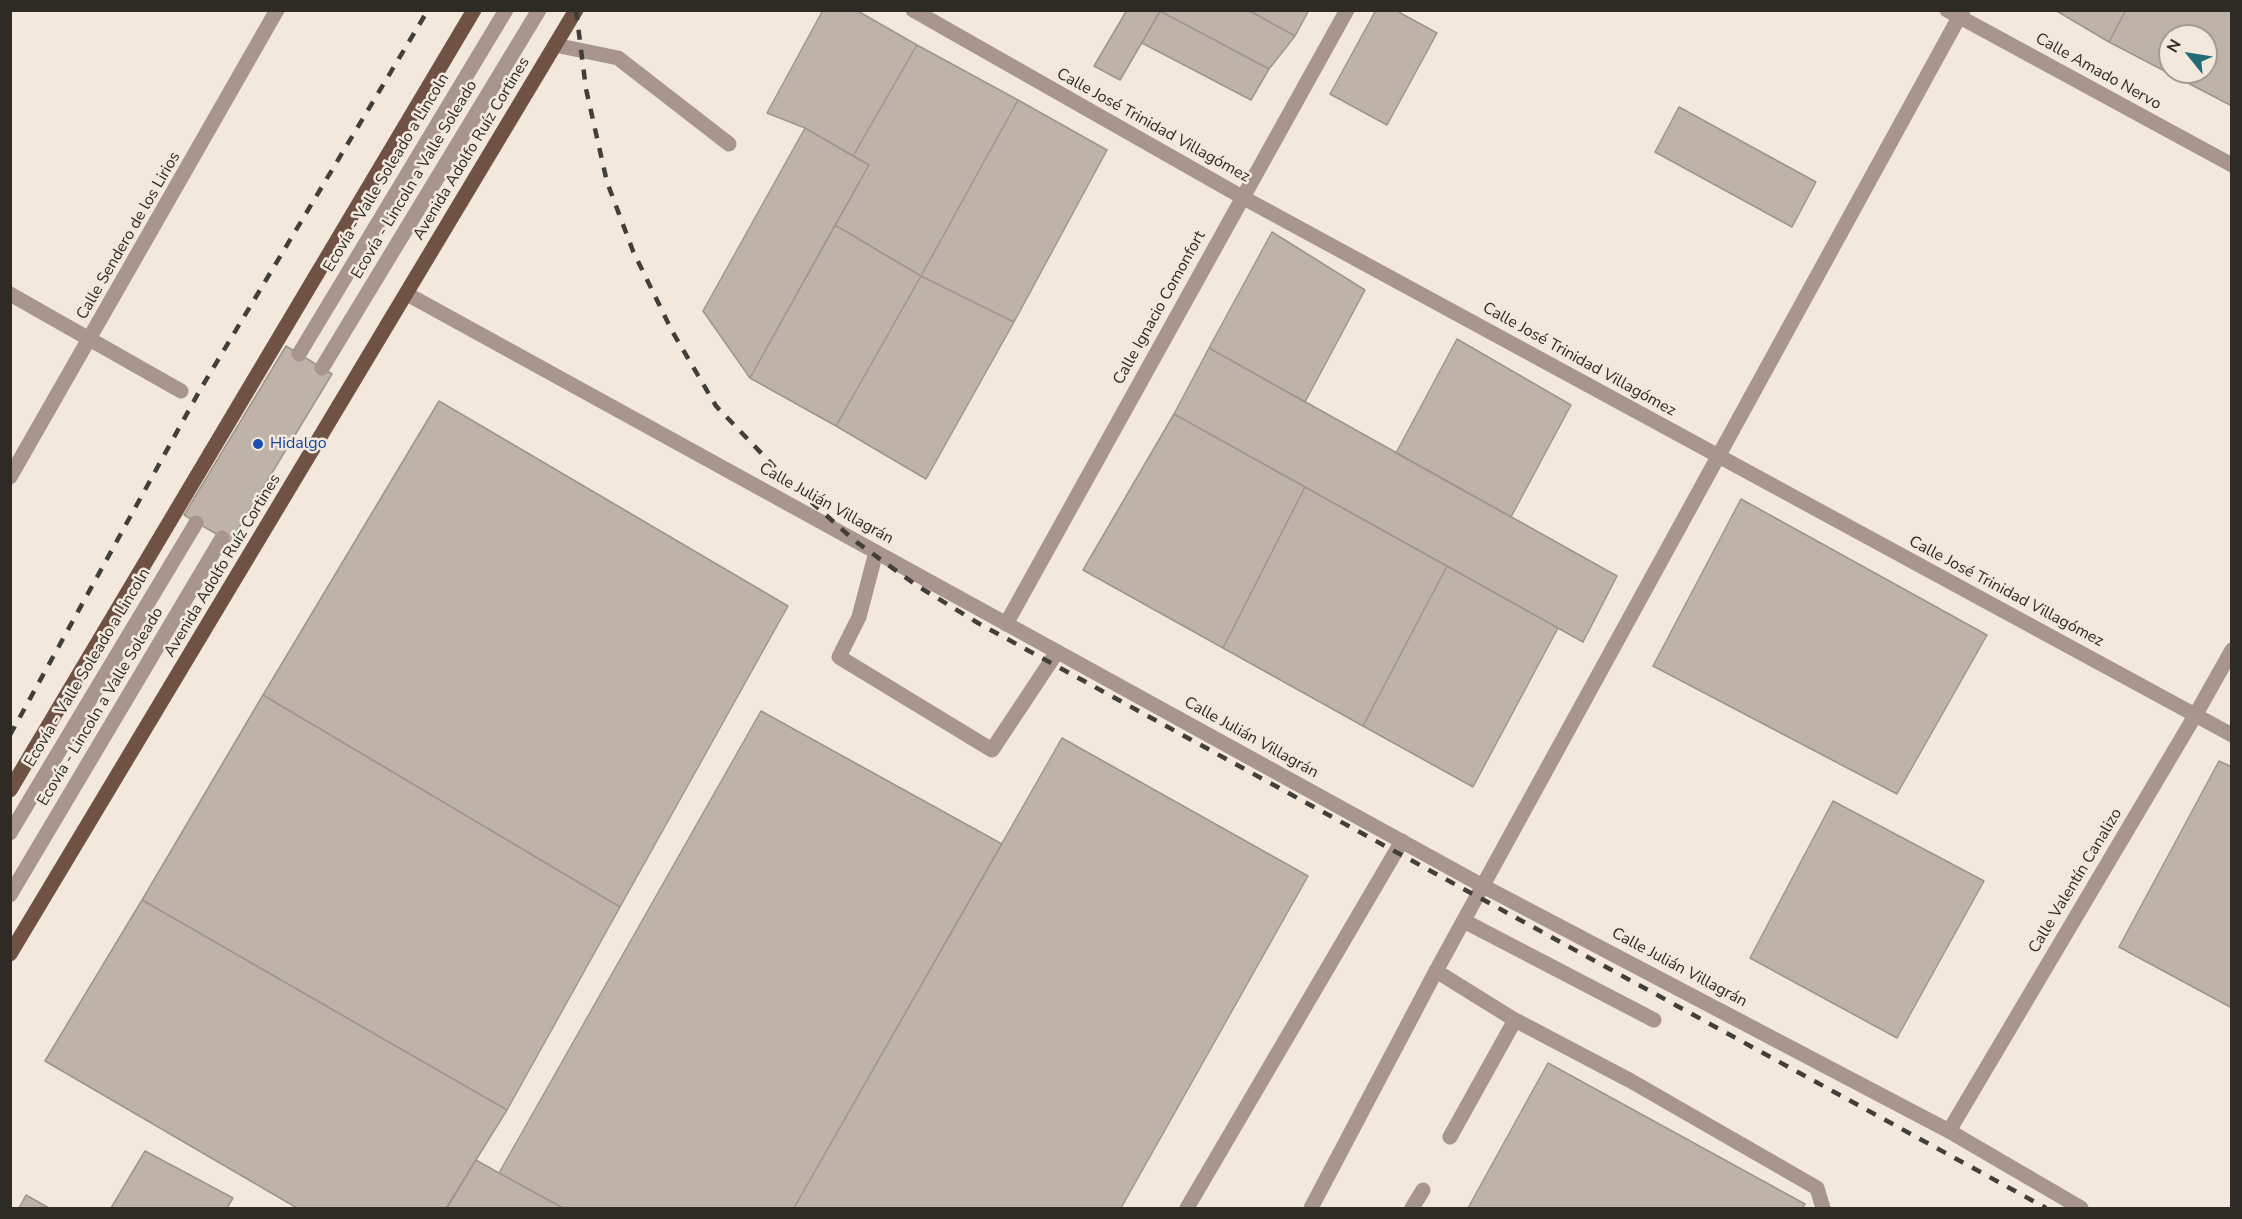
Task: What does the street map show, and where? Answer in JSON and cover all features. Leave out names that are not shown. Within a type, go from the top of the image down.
[{"type":"main road","points":[[10,790],[474,10]]},
{"type":"main road","name":"Avenida Adolfo Ruíz Cortines","points":[[10,954],[576,10]]},
{"type":"street","name":"Calle Sendero de los Lirios","points":[[10,477],[277,10]]},
{"type":"street","name":"Ecovía - Valle Soleado a Lincoln","points":[[299,354],[506,10]]},
{"type":"street","name":"Ecovía - Lincoln a Valle Soleado","points":[[321,368],[539,10]]},
{"type":"street","name":"Calle José Trinidad Villagómez","points":[[913,10],[1242,196],[1719,458],[2232,735]]},
{"type":"street","name":"Calle Ignacio Comonfort","points":[[1006,624],[1347,10]]},
{"type":"street","points":[[1311,1209],[1436,971],[1719,458],[1956,13]]},
{"type":"street","name":"Calle Amado Nervo","points":[[1956,13],[2232,165]]},
{"type":"street","points":[[555,45],[618,58],[729,144]]},
{"type":"street","points":[[10,294],[181,391]]},
{"type":"street","name":"Calle Julián Villagrán","points":[[406,294],[1483,886],[1949,1131],[2081,1209]]},
{"type":"street","name":"Ecovía - Valle Soleado a Lincoln","points":[[10,833],[195,523]]},
{"type":"street","name":"Ecovía - Lincoln a Valle Soleado","points":[[10,895],[222,538]]},
{"type":"street","points":[[876,552],[859,617],[839,657],[992,750],[1058,652]]},
{"type":"street","name":"Calle Valentín Canalizo","points":[[1949,1131],[2232,650]]},
{"type":"street","points":[[1187,1209],[1402,841]]},
{"type":"street","points":[[1464,921],[1654,1020]]},
{"type":"street","points":[[1436,971],[1515,1020],[1631,1081],[1817,1188],[1823,1209]]},
{"type":"street","points":[[1450,1137],[1515,1020]]},
{"type":"street","points":[[1412,1209],[1423,1190]]},
{"type":"building","points":[[823,10],[856,10],[917,45],[853,156],[805,128],[767,113]]},
{"type":"building","points":[[1127,10],[1161,10],[1120,80],[1094,66]]},
{"type":"building","points":[[1248,10],[1309,10],[1295,36]]},
{"type":"building","points":[[1248,10],[1295,36],[1269,69],[1160,11]]},
{"type":"building","points":[[1376,10],[1395,10],[1437,33],[1387,125],[1330,94]]},
{"type":"building","points":[[2055,10],[2126,10],[2109,42]]},
{"type":"building","points":[[2126,10],[2232,10],[2232,106],[2190,84],[2218,84],[2218,24],[2158,24],[2158,67],[2109,42]]},
{"type":"building","points":[[1160,11],[1269,69],[1251,100],[1142,43]]},
{"type":"building","points":[[917,45],[1018,100],[921,276],[835,225],[869,165],[853,156]]},
{"type":"building","points":[[1018,100],[1107,150],[1014,322],[921,276]]},
{"type":"building","points":[[1679,107],[1816,182],[1792,227],[1655,152]]},
{"type":"building","points":[[805,128],[869,165],[750,378],[703,311]]},
{"type":"building","points":[[835,225],[921,276],[836,426],[750,378]]},
{"type":"building","points":[[1272,232],[1365,290],[1305,402],[1209,348]]},
{"type":"building","points":[[921,276],[1014,322],[926,479],[836,426]]},
{"type":"building","points":[[1457,339],[1571,405],[1511,517],[1396,453]]},
{"type":"building","name":"Hidalgo","points":[[286,346],[332,374],[230,542],[184,515]]},
{"type":"building","points":[[1209,348],[1617,576],[1583,642],[1174,414]]},
{"type":"building","points":[[439,401],[788,606],[620,907],[263,695]]},
{"type":"building","points":[[1174,414],[1305,487],[1223,648],[1083,570]]},
{"type":"building","points":[[1305,487],[1447,566],[1363,726],[1223,648]]},
{"type":"building","points":[[1741,499],[1987,635],[1897,794],[1653,666]]},
{"type":"building","points":[[1447,566],[1558,628],[1473,787],[1363,726]]},
{"type":"building","points":[[263,695],[620,907],[507,1110],[142,900]]},
{"type":"building","points":[[761,711],[1002,844],[794,1208],[563,1208],[499,1173]]},
{"type":"building","points":[[1062,738],[1308,876],[1121,1208],[794,1208]]},
{"type":"building","points":[[2219,761],[2232,767],[2232,1008],[2119,947]]},
{"type":"building","points":[[1833,801],[1984,881],[1897,1038],[1750,958]]},
{"type":"building","points":[[142,900],[507,1110],[446,1208],[297,1208],[45,1061]]},
{"type":"building","points":[[1548,1063],[1805,1204],[1802,1208],[1468,1208]]},
{"type":"building","points":[[145,1151],[233,1198],[227,1208],[111,1208]]},
{"type":"building","points":[[476,1160],[499,1173],[563,1208],[447,1208]]},
{"type":"building","points":[[26,1195],[49,1208],[19,1208]]},
{"type":"railway","points":[[10,735],[200,390],[428,10]]},
{"type":"railway","points":[[576,10],[586,89],[607,182],[633,251],[672,331],[716,406],[789,482],[855,541],[916,585],[978,623],[2046,1208]]},
{"type":"place","name":"Hidalgo","points":[[258,444]]}]
